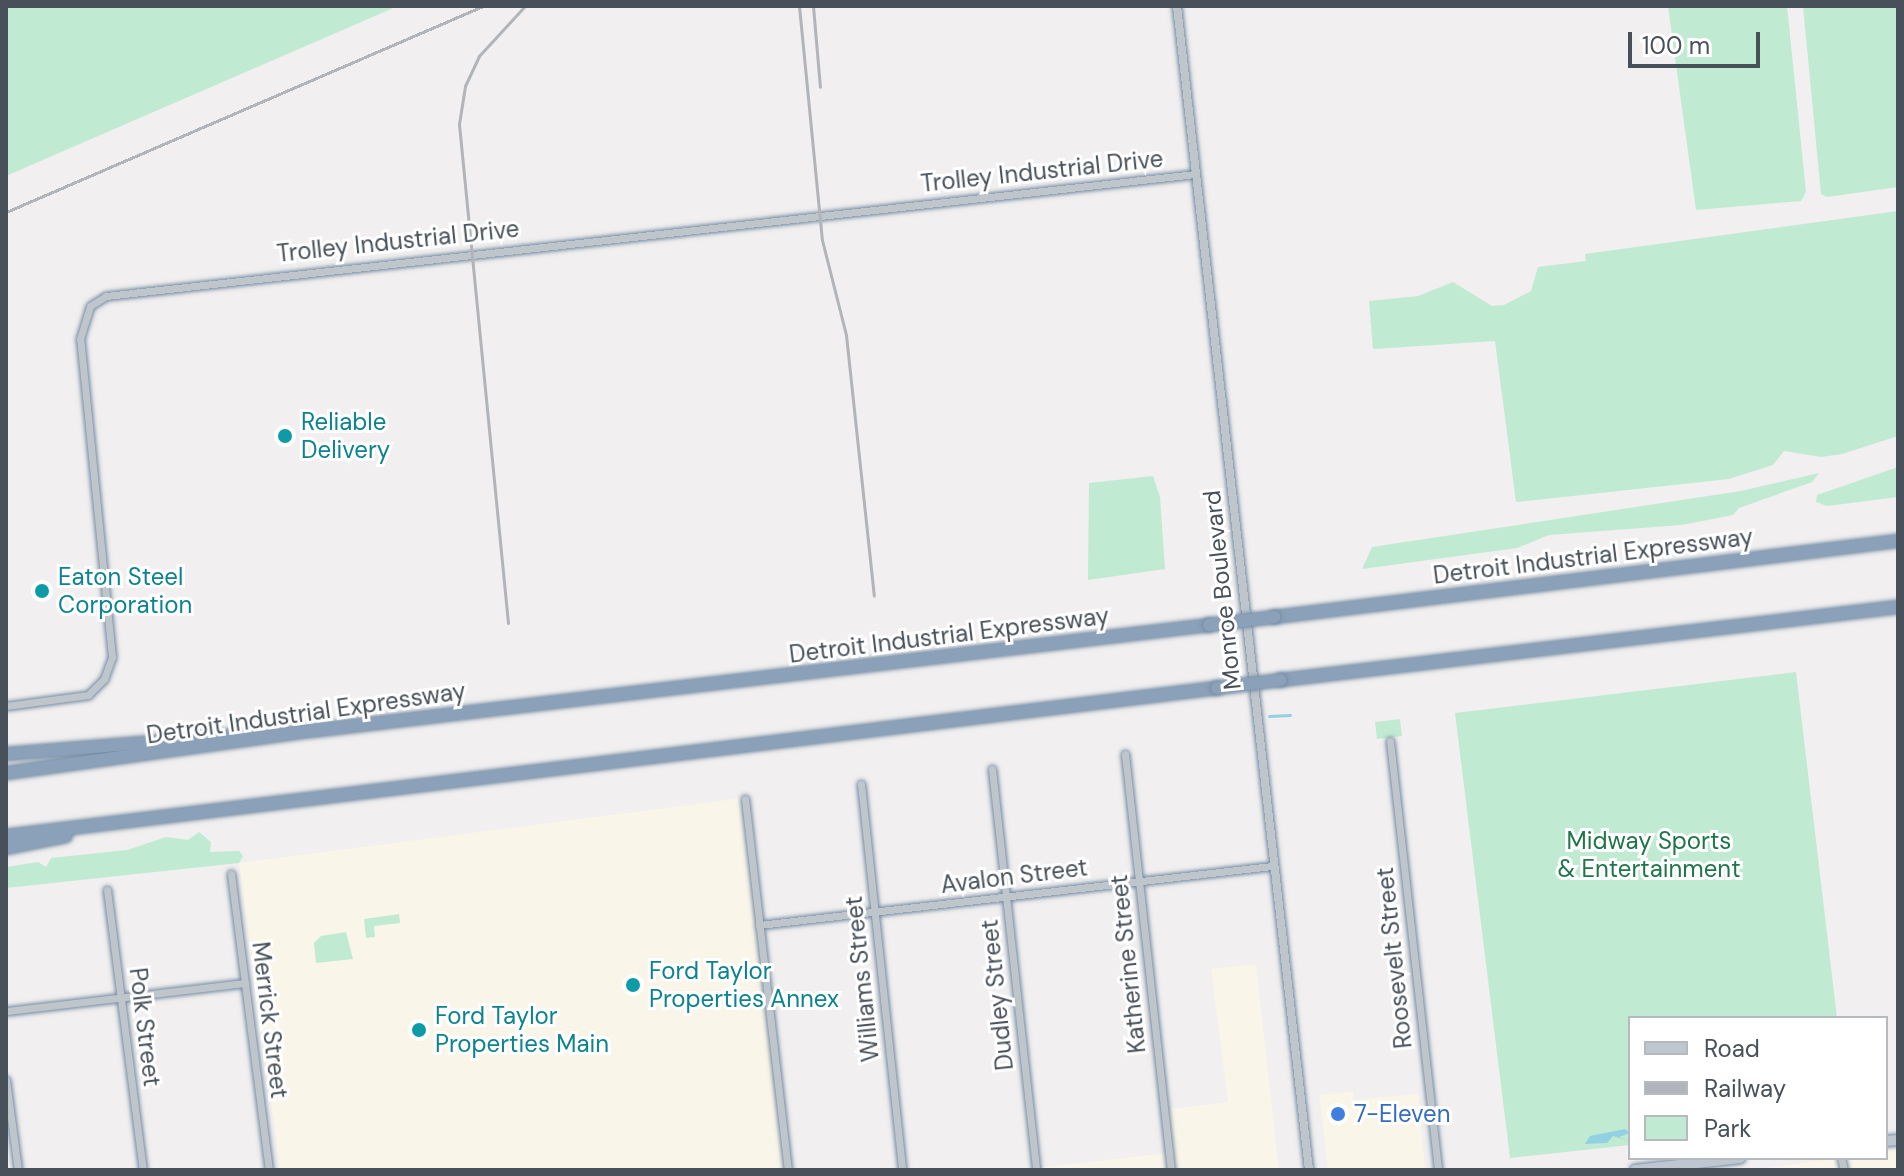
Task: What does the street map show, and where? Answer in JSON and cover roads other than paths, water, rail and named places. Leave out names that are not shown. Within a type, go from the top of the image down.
[{"type":"highway","name":"Detroit Industrial Expressway","points":[[6,773],[310,731],[1898,541]]},
{"type":"highway","points":[[6,836],[1898,607]]},
{"type":"highway","points":[[6,754],[310,731]]},
{"type":"highway","points":[[6,848],[133,821]]},
{"type":"main road","points":[[1635,1170],[1712,1166],[1733,1160]]},
{"type":"street","name":"Monroe Boulevard","points":[[1177,6],[1272,866],[1309,1170]]},
{"type":"street","name":"Trolley Industrial Drive","points":[[6,706],[88,695],[109,670],[113,632],[80,339],[90,306],[106,296],[1195,174]]},
{"type":"street","name":"Roosevelt Street","points":[[1390,741],[1438,1170]]},
{"type":"street","name":"Katherine Street","points":[[1125,754],[1171,1170]]},
{"type":"street","name":"Dudley Street","points":[[992,769],[1036,1170]]},
{"type":"street","name":"Williams Street","points":[[861,784],[902,1170]]},
{"type":"street","points":[[745,799],[788,1170]]},
{"type":"street","name":"Avalon Street","points":[[759,925],[1272,866]]},
{"type":"street","name":"Merrick Street","points":[[231,874],[269,1170]]},
{"type":"street","name":"Polk Street","points":[[107,890],[143,1170]]},
{"type":"street","points":[[6,1011],[245,983]]},
{"type":"street","points":[[6,1080],[18,1170]]},
{"type":"water","points":[[1625,1129],[1628,1131],[1619,1137],[1628,1140],[1613,1136],[1607,1143],[1585,1144],[1590,1136]]},
{"type":"waterway","points":[[1269,716],[1290,715]]},
{"type":"railway","points":[[6,212],[483,6]]},
{"type":"railway","points":[[508,623],[459,124],[465,86],[479,56],[525,6]]},
{"type":"railway","points":[[799,6],[822,240],[846,335],[874,595]]},
{"type":"railway","points":[[813,6],[820,87]]},
{"type":"place","name":"Reliable Delivery","points":[[285,436]]},
{"type":"place","name":"Eaton Steel Corporation","points":[[42,591]]},
{"type":"place","name":"Ford Taylor Properties Annex","points":[[633,985]]},
{"type":"place","name":"Ford Taylor Properties Main","points":[[419,1030]]},
{"type":"place","name":"7-Eleven","points":[[1338,1114]]},
{"type":"park label","name":"Midway Sports & Entertainment","points":[[1649,855]]}]
